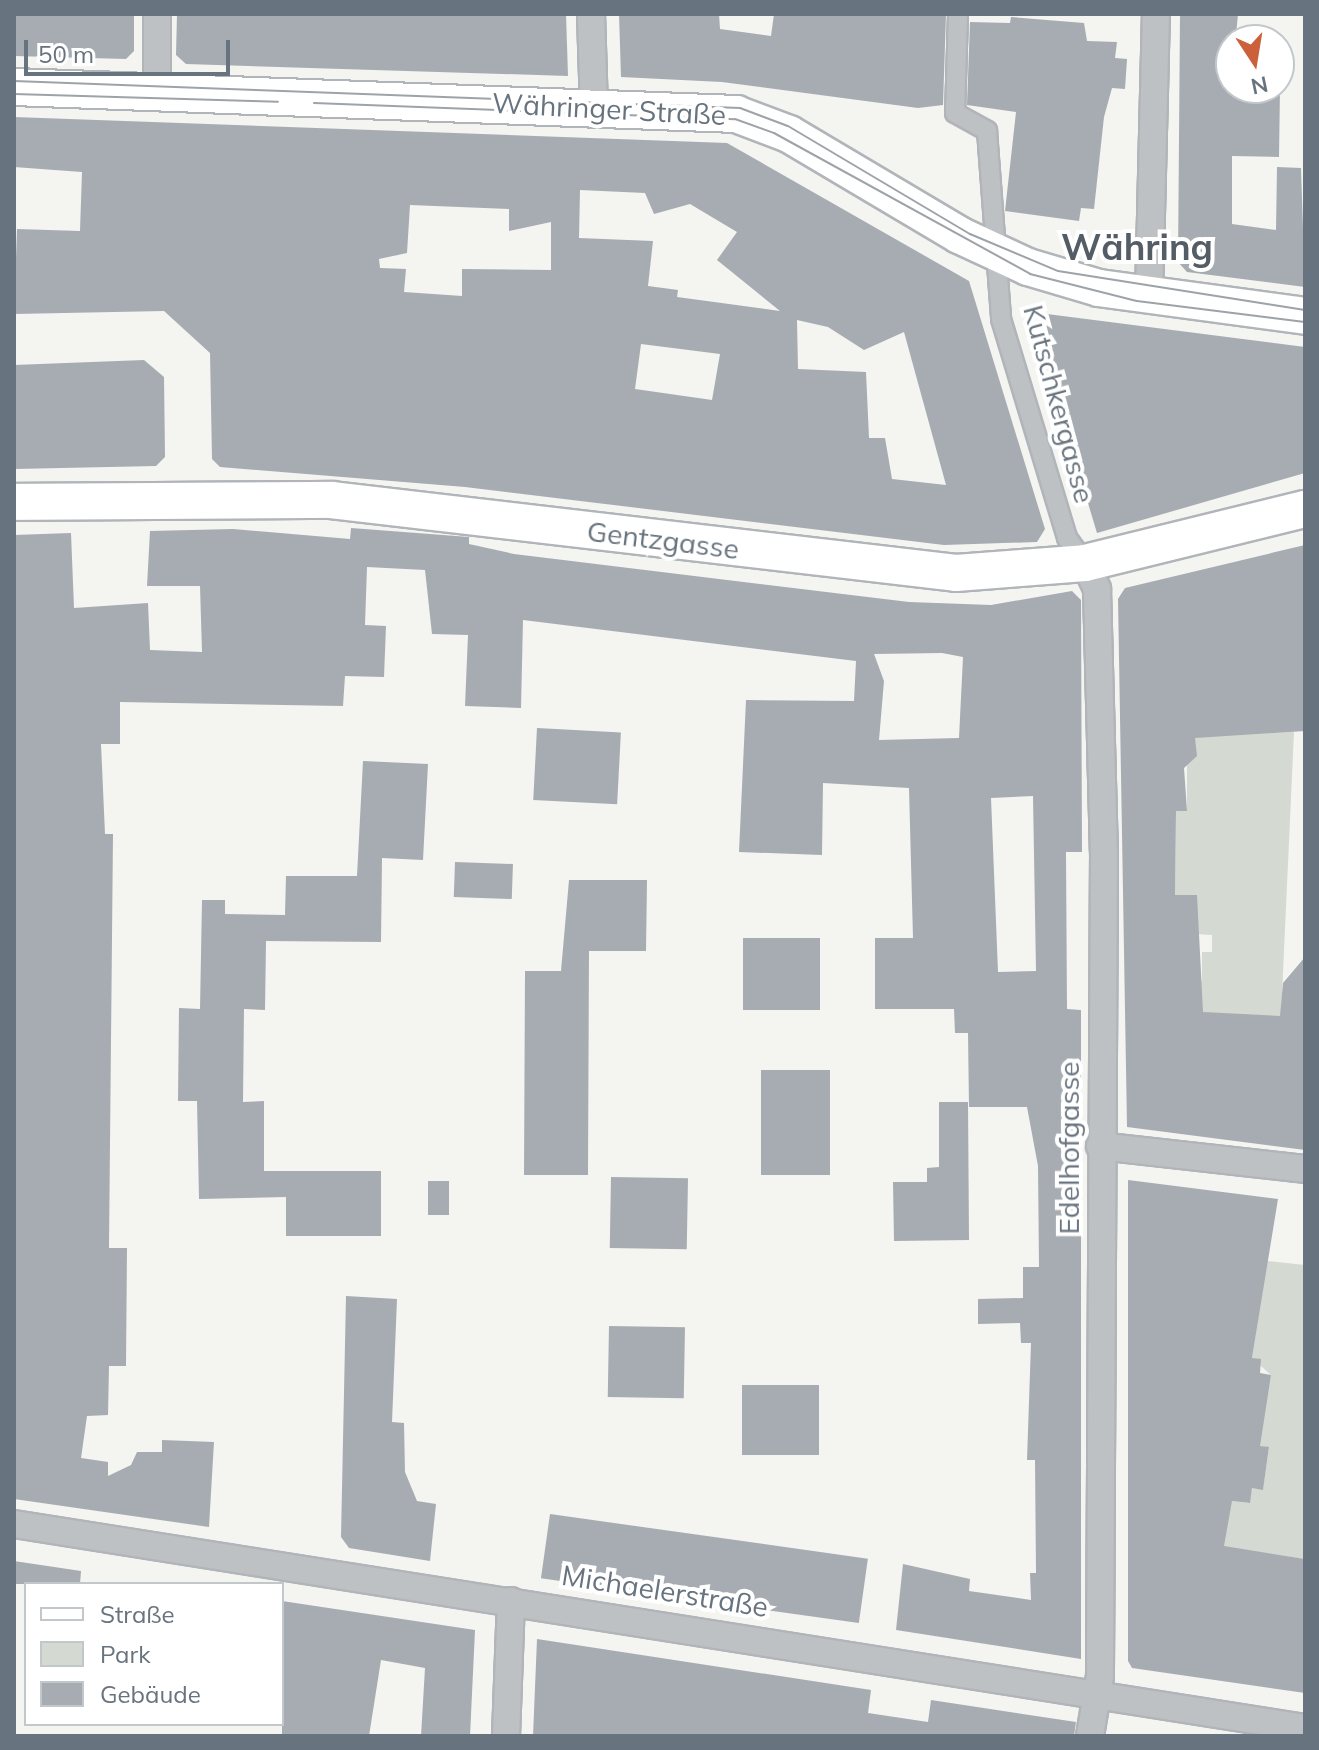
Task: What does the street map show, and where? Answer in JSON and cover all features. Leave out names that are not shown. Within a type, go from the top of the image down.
[{"type":"main road","name":"Währinger Straße","points":[[14,87],[594,107],[754,118],[996,253],[1076,283],[1149,297],[1305,316]]},
{"type":"main road","name":"Gentzgasse","points":[[14,502],[331,500],[900,570],[956,573],[1085,563],[1305,509]]},
{"type":"street","points":[[157,14],[157,92]]},
{"type":"street","points":[[591,14],[594,107]]},
{"type":"street","name":"Kutschkergasse","points":[[958,14],[955,113],[987,131],[1001,319],[1067,538],[1085,563]]},
{"type":"street","points":[[1149,297],[1156,14]]},
{"type":"street","name":"Edelhofgasse","points":[[1085,563],[1097,589],[1104,853],[1097,1693],[1090,1736]]},
{"type":"street","points":[[1100,1146],[1305,1169]]},
{"type":"street","name":"Michaelerstraße","points":[[14,1524],[1305,1728]]},
{"type":"street","points":[[506,1736],[511,1601]]},
{"type":"green space","points":[[1294,732],[1281,1016],[1205,1066],[1177,981],[1202,981],[1202,952],[1212,952],[1212,935],[1196,934],[1197,895],[1175,895],[1176,811],[1187,811],[1187,735]]},
{"type":"green space","points":[[1238,1258],[1305,1265],[1305,1559],[1224,1547],[1193,1531],[1232,1501],[1249,1503],[1252,1488],[1263,1489],[1269,1448],[1257,1445],[1271,1375],[1252,1358],[1263,1288]]},
{"type":"building","points":[[14,14],[134,14],[134,51],[126,59],[14,56]]},
{"type":"building","points":[[177,14],[566,14],[568,76],[186,64],[176,55]]},
{"type":"building","points":[[619,14],[719,14],[720,29],[771,36],[774,14],[946,14],[943,105],[918,108],[722,82],[621,77]]},
{"type":"building","points":[[1180,14],[1238,14],[1237,24],[1215,24],[1215,104],[1280,104],[1279,157],[1232,156],[1232,224],[1276,230],[1277,167],[1301,168],[1305,287],[1187,272],[1178,262]]},
{"type":"building","points":[[1011,17],[1084,23],[1087,41],[1117,42],[1115,58],[1127,59],[1125,89],[1112,88],[1104,117],[1094,209],[1081,208],[1079,221],[1005,211],[1016,112],[967,105],[970,22],[1010,23]]},
{"type":"building","points":[[14,117],[727,143],[969,281],[1045,529],[1037,542],[944,545],[465,487],[220,467],[212,459],[210,353],[164,311],[14,314],[17,229],[80,231],[82,172],[14,167]],"holes":[[[580,190],[645,193],[654,214],[690,204],[737,232],[717,260],[780,311],[677,297],[678,290],[648,286],[653,241],[579,238]],[[410,205],[509,209],[509,231],[551,222],[551,270],[462,269],[462,296],[404,292],[406,269],[380,268],[379,259],[407,253]],[[797,320],[828,327],[864,350],[904,332],[946,485],[892,479],[885,438],[869,438],[866,372],[798,369]],[[641,344],[720,354],[712,400],[635,389]]]},
{"type":"building","points":[[1047,314],[1305,347],[1305,473],[1097,533],[1035,327]]},
{"type":"building","points":[[144,360],[164,377],[165,457],[156,466],[14,469],[14,365]]},
{"type":"building","points":[[351,528],[469,537],[469,544],[514,554],[909,602],[991,605],[1072,591],[1081,600],[1082,852],[1066,852],[1067,1009],[1081,1010],[1081,1659],[896,1630],[903,1564],[970,1579],[969,1591],[1031,1600],[1030,1573],[1036,1573],[1035,1460],[1027,1460],[1031,1343],[1021,1343],[1020,1323],[978,1324],[978,1299],[1023,1298],[1023,1267],[1039,1267],[1038,1166],[1027,1107],[969,1107],[968,1033],[955,1033],[954,1009],[875,1009],[875,938],[913,938],[909,788],[823,783],[822,855],[739,852],[746,700],[854,701],[856,661],[523,620],[521,708],[465,706],[468,635],[432,634],[425,570],[367,567],[365,625],[386,626],[384,677],[345,676],[343,706],[120,702],[120,744],[101,744],[105,834],[113,834],[109,1248],[127,1248],[126,1366],[109,1366],[108,1415],[87,1416],[81,1458],[108,1462],[108,1476],[131,1465],[137,1452],[162,1452],[162,1440],[214,1442],[209,1527],[14,1499],[14,535],[71,533],[74,608],[148,603],[150,650],[202,652],[200,586],[147,586],[150,531],[233,529],[350,539]],"holes":[[[942,653],[963,657],[959,738],[879,740],[884,681],[874,654]],[[1033,796],[1036,971],[998,972],[991,798]]]},
{"type":"building","points":[[1305,545],[1305,731],[1195,738],[1197,756],[1184,768],[1187,811],[1176,811],[1175,895],[1197,895],[1203,1012],[1280,1016],[1283,983],[1305,957],[1305,1150],[1127,1127],[1118,599],[1125,588]]},
{"type":"building","points":[[537,728],[621,732],[617,804],[533,800]]},
{"type":"building","points":[[363,761],[428,764],[423,860],[382,858],[381,942],[266,941],[265,1010],[244,1009],[243,1102],[264,1101],[264,1171],[381,1171],[381,1236],[286,1236],[286,1197],[199,1199],[197,1101],[178,1101],[179,1008],[200,1009],[202,900],[225,900],[225,914],[285,915],[286,876],[357,876]]},
{"type":"building","points":[[455,862],[513,864],[512,899],[454,897]]},
{"type":"building","points":[[569,880],[647,880],[646,951],[589,951],[588,1175],[524,1175],[525,971],[561,971]]},
{"type":"building","points":[[743,938],[820,938],[820,1010],[743,1010]]},
{"type":"building","points":[[761,1070],[830,1070],[830,1175],[761,1175]]},
{"type":"building","points":[[939,1102],[968,1102],[969,1240],[894,1241],[893,1182],[927,1182],[927,1168],[939,1167]]},
{"type":"building","points":[[611,1177],[688,1178],[687,1249],[610,1248]]},
{"type":"building","points":[[1128,1180],[1278,1199],[1252,1358],[1261,1359],[1260,1373],[1271,1375],[1260,1446],[1269,1447],[1263,1490],[1252,1488],[1250,1503],[1232,1501],[1224,1546],[1305,1559],[1305,1693],[1132,1668],[1128,1661]]},
{"type":"building","points":[[428,1181],[449,1181],[449,1215],[428,1215]]},
{"type":"building","points":[[346,1296],[397,1299],[392,1422],[404,1423],[405,1472],[417,1501],[436,1504],[430,1561],[349,1548],[341,1537]]},
{"type":"building","points":[[609,1326],[685,1327],[684,1398],[608,1397]]},
{"type":"building","points":[[742,1385],[819,1385],[819,1455],[742,1455]]},
{"type":"building","points":[[550,1514],[868,1559],[859,1623],[541,1578]]},
{"type":"building","points":[[14,1561],[81,1571],[80,1582],[14,1584]]},
{"type":"building","points":[[284,1601],[475,1630],[470,1736],[421,1736],[425,1668],[381,1660],[369,1736],[282,1736]]},
{"type":"building","points":[[537,1639],[871,1690],[868,1713],[928,1722],[931,1700],[1076,1722],[1074,1736],[533,1736]]},
{"type":"tram line","points":[[14,81],[740,108],[788,126],[970,234],[1058,271],[1305,310]]},
{"type":"tram line","points":[[14,94],[278,102]]},
{"type":"tram line","points":[[314,103],[735,119],[774,133],[1030,274],[1137,301],[1305,322]]},
{"type":"district","name":"Währing","points":[[1137,247]]}]
